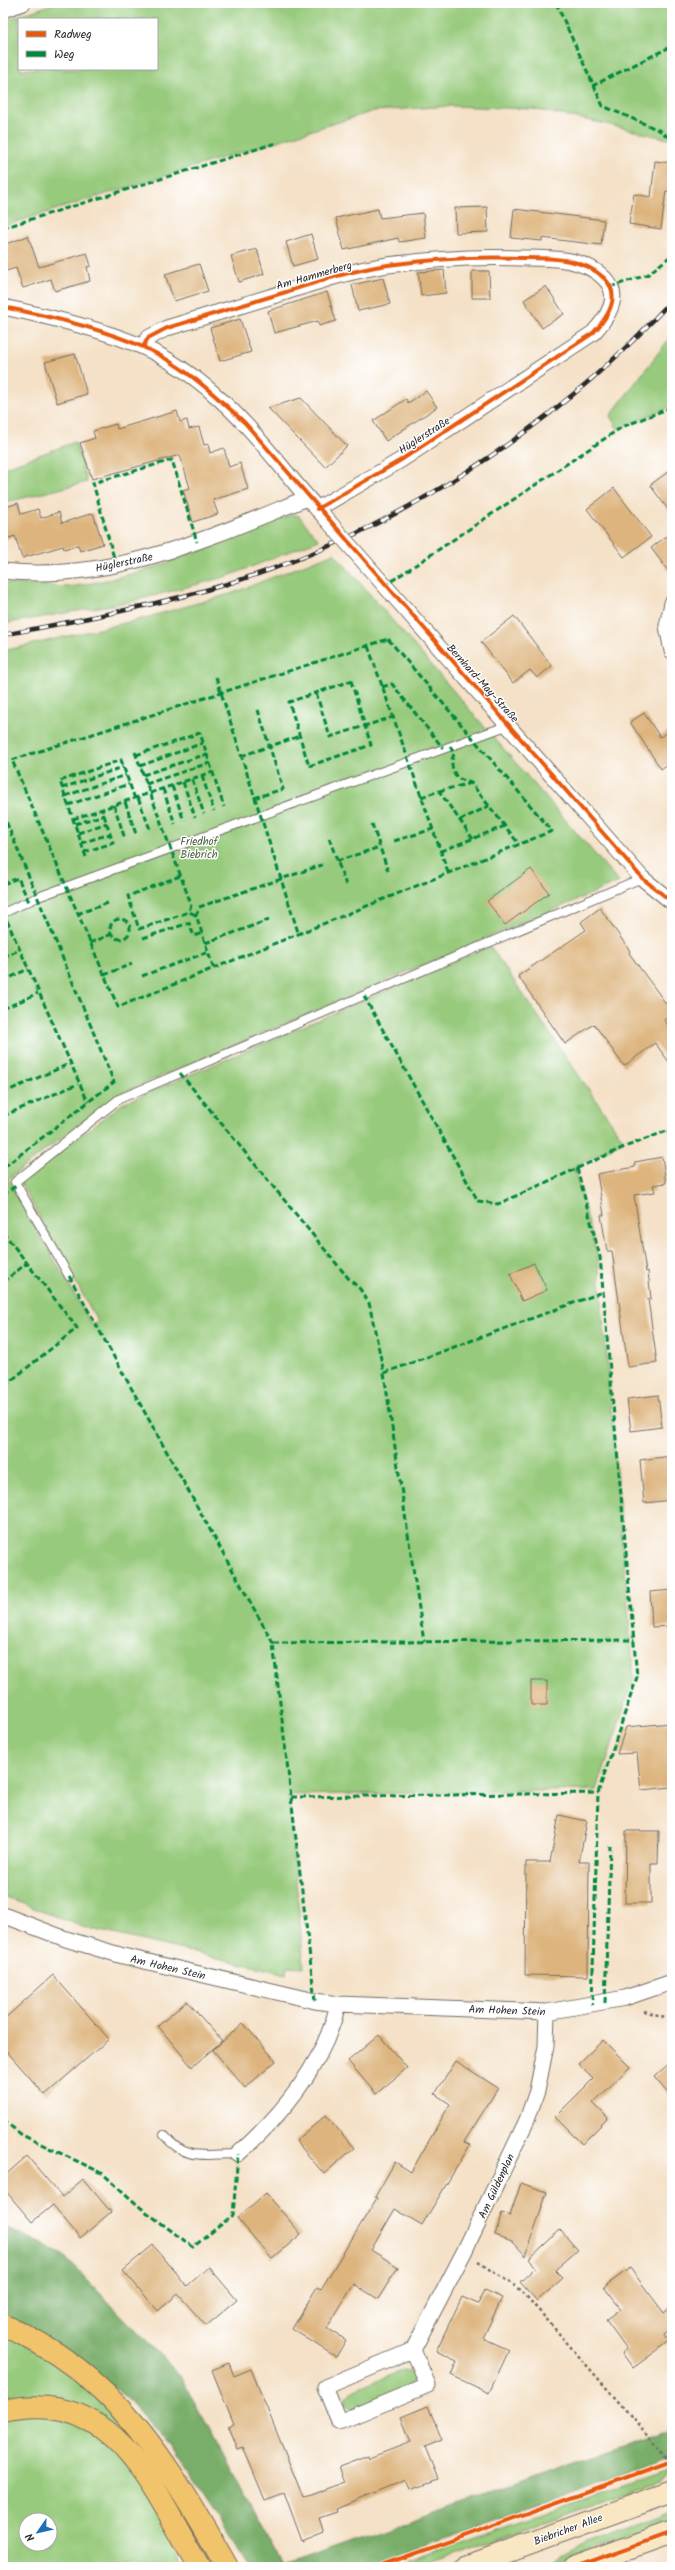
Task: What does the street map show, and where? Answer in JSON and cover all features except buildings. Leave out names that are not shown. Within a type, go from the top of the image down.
[{"type":"highway","points":[[3,2325],[44,2348],[84,2374],[118,2404],[160,2455],[227,2567]]},
{"type":"highway","points":[[3,2411],[22,2407],[47,2407],[72,2412],[95,2421],[117,2440],[138,2463],[193,2561]]},
{"type":"main road","name":"Biebricher Allee","points":[[465,2567],[672,2492]]},
{"type":"main road","points":[[575,2567],[672,2532]]},
{"type":"street","points":[[3,10],[23,3]]},
{"type":"street","name":"Am Hammerberg","points":[[143,347],[148,338],[167,328],[340,275],[394,264],[486,257],[540,258],[589,266],[600,273],[610,287]]},
{"type":"street","name":"Hüglerstraße","points":[[320,512],[579,344],[593,333],[609,314],[612,305],[610,287]]},
{"type":"street","name":"Bernhard-May-Straße","points":[[3,308],[94,330],[143,347],[175,365],[214,394],[244,423],[307,498],[642,878],[672,902]]},
{"type":"street","name":"Hüglerstraße","points":[[3,571],[36,575],[67,573],[140,560],[188,546],[307,498]]},
{"type":"street","points":[[672,603],[667,626],[672,651]]},
{"type":"street","name":"Am Hohen Stein","points":[[6,1919],[123,1956],[315,2001],[338,2004],[547,2012],[625,1998],[672,1982]]},
{"type":"street","points":[[238,2154],[266,2130],[282,2112],[318,2059],[330,2032],[338,2004]]},
{"type":"street","name":"Am Güldenplan","points":[[413,2350],[464,2252],[527,2120],[537,2091],[546,2046],[547,2012]]},
{"type":"street","points":[[413,2350],[428,2385],[339,2422],[325,2387],[413,2350]]},
{"type":"lane","points":[[3,913],[66,887],[508,725]]},
{"type":"lane","points":[[69,1276],[15,1182],[119,1099],[642,878]]},
{"type":"lane","points":[[164,2135],[182,2152],[193,2155],[238,2154]]},
{"type":"path","points":[[464,2252],[520,2290],[671,2462]]},
{"type":"path","points":[[663,2567],[672,2564]]},
{"type":"green space","points":[[56,3],[672,3],[672,140],[606,124],[533,109],[451,106],[374,111],[3,226],[3,21]]},
{"type":"green space","points":[[672,335],[672,406],[618,429],[610,416]]},
{"type":"green space","points":[[75,442],[87,482],[7,502],[3,488],[3,468]]},
{"type":"green space","points":[[291,515],[298,515],[319,540],[228,576],[134,601],[3,624],[3,583],[70,587],[108,580],[156,567]]},
{"type":"green space","name":"Friedhof Biebrich","points":[[334,553],[619,882],[117,1095],[8,1179],[92,1325],[98,1322],[20,1182],[122,1104],[490,946],[624,1141],[574,1167],[598,1258],[634,1677],[597,1790],[288,1795],[304,1967],[288,1966],[287,1974],[83,1927],[3,1896],[3,651],[138,620],[233,593]]},
{"type":"green space","points":[[3,2226],[61,2253],[182,2378],[283,2566],[672,2430],[672,2456],[365,2567],[250,2567],[171,2447],[129,2400],[71,2352],[3,2314]]},
{"type":"green space","points":[[3,2331],[54,2360],[113,2406],[220,2567],[211,2567],[179,2509],[172,2538],[180,2567],[3,2567]]},
{"type":"green space","points":[[403,2370],[410,2371],[414,2375],[413,2383],[408,2388],[352,2409],[345,2404],[345,2397],[351,2392]]},
{"type":"green space","points":[[667,2470],[665,2477],[658,2482],[417,2567],[391,2567]]},
{"type":"green space","points":[[672,2510],[672,2521],[559,2561],[555,2559],[588,2542]]},
{"type":"railway","points":[[3,635],[116,612],[227,584],[289,563],[350,536],[410,506],[468,471],[524,432],[577,391],[627,347],[672,300]]},
{"type":"marked path","points":[[556,3],[603,106],[661,131],[672,141]]},
{"type":"marked path","points":[[592,86],[672,46]]},
{"type":"marked path","points":[[3,228],[276,143]]},
{"type":"marked path","points":[[610,287],[647,275],[672,255]]},
{"type":"marked path","points":[[384,586],[622,427],[672,407]]},
{"type":"marked path","points":[[116,565],[93,483],[172,460],[197,542]]},
{"type":"marked path","points":[[388,639],[552,831],[118,1007],[12,760],[388,639]]},
{"type":"marked path","points":[[368,646],[448,872]]},
{"type":"marked path","points":[[216,677],[299,935]]},
{"type":"marked path","points":[[351,681],[371,745],[309,766],[289,702],[351,681]]},
{"type":"marked path","points":[[382,687],[392,684],[443,748]]},
{"type":"marked path","points":[[316,693],[330,737],[393,717]]},
{"type":"marked path","points":[[254,798],[283,789],[258,710]]},
{"type":"marked path","points":[[136,755],[200,733],[224,807]]},
{"type":"marked path","points":[[241,756],[300,736]]},
{"type":"marked path","points":[[140,766],[203,743]]},
{"type":"marked path","points":[[450,746],[454,754],[452,766],[457,778],[471,783],[519,844]]},
{"type":"marked path","points":[[135,752],[191,904],[189,912],[196,915]]},
{"type":"marked path","points":[[143,775],[207,754]]},
{"type":"marked path","points":[[86,857],[60,781],[121,760],[135,799]]},
{"type":"marked path","points":[[146,784],[209,763]]},
{"type":"marked path","points":[[62,788],[123,767]]},
{"type":"marked path","points":[[73,819],[212,772]]},
{"type":"marked path","points":[[65,796],[126,775]]},
{"type":"marked path","points":[[202,776],[214,811]]},
{"type":"marked path","points":[[192,779],[204,814]]},
{"type":"marked path","points":[[183,782],[195,817]]},
{"type":"marked path","points":[[439,791],[471,783]]},
{"type":"marked path","points":[[68,805],[129,784]]},
{"type":"marked path","points":[[172,786],[184,821]]},
{"type":"marked path","points":[[163,789],[175,824]]},
{"type":"marked path","points":[[421,797],[439,791],[473,839]]},
{"type":"marked path","points":[[138,798],[150,829]]},
{"type":"marked path","points":[[125,802],[136,834]]},
{"type":"marked path","points":[[114,805],[125,839]]},
{"type":"marked path","points":[[460,820],[489,806]]},
{"type":"marked path","points":[[84,852],[113,843],[102,809]]},
{"type":"marked path","points":[[3,814],[114,1082],[3,1168]]},
{"type":"marked path","points":[[75,824],[104,815]]},
{"type":"marked path","points":[[78,833],[107,823]]},
{"type":"marked path","points":[[372,824],[388,871]]},
{"type":"marked path","points":[[441,851],[505,826]]},
{"type":"marked path","points":[[394,841],[433,829]]},
{"type":"marked path","points":[[81,843],[110,834]]},
{"type":"marked path","points":[[329,838],[346,885]]},
{"type":"marked path","points":[[337,861],[380,847]]},
{"type":"marked path","points":[[199,907],[322,865]]},
{"type":"marked path","points":[[180,876],[128,896],[139,929],[189,912]]},
{"type":"marked path","points":[[3,884],[18,878],[29,902]]},
{"type":"marked path","points":[[77,914],[108,903]]},
{"type":"marked path","points":[[198,911],[196,915],[214,970]]},
{"type":"marked path","points":[[3,912],[88,1102]]},
{"type":"marked path","points":[[116,919],[124,919],[130,925],[130,929],[130,933],[124,939],[116,939],[110,933],[110,925],[116,919]]},
{"type":"marked path","points":[[205,943],[269,920]]},
{"type":"marked path","points":[[143,938],[189,923],[194,936],[202,933]]},
{"type":"marked path","points":[[90,943],[112,934]]},
{"type":"marked path","points":[[3,957],[19,950]]},
{"type":"marked path","points":[[142,976],[208,952]]},
{"type":"marked path","points":[[104,975],[132,964]]},
{"type":"marked path","points":[[3,981],[28,969]]},
{"type":"marked path","points":[[3,1009],[38,993]]},
{"type":"marked path","points":[[364,996],[478,1201],[498,1204],[622,1148],[672,1129]]},
{"type":"marked path","points":[[3,1093],[69,1064]]},
{"type":"marked path","points":[[180,1073],[349,1279],[360,1289],[369,1303],[384,1373],[424,1642]]},
{"type":"marked path","points":[[3,1116],[78,1084]]},
{"type":"marked path","points":[[577,1168],[600,1257],[637,1677],[598,1793],[592,2005]]},
{"type":"marked path","points":[[3,1195],[17,1185]]},
{"type":"marked path","points":[[3,1232],[77,1328],[3,1387]]},
{"type":"marked path","points":[[3,1282],[27,1263]]},
{"type":"marked path","points":[[69,1276],[273,1643],[315,2001]]},
{"type":"marked path","points":[[384,1373],[603,1292]]},
{"type":"marked path","points":[[273,1643],[634,1640]]},
{"type":"marked path","points":[[291,1797],[598,1793]]},
{"type":"marked path","points":[[605,2003],[610,1846]]},
{"type":"marked path","points":[[3,2120],[22,2135],[102,2173],[141,2208],[193,2247],[233,2215],[238,2154]]},
{"type":"cycle path","points":[[143,347],[148,338],[167,328],[337,276],[388,265],[421,261],[471,258],[543,258],[576,262],[586,266],[596,271],[610,285],[613,299],[611,307],[608,314],[593,333],[401,460],[317,509]]},
{"type":"cycle path","points":[[3,307],[74,323],[127,340],[171,362],[197,380],[221,401],[245,423],[642,878],[672,902]]},
{"type":"cycle path","points":[[377,2567],[672,2461]]},
{"type":"cycle path","points":[[575,2567],[672,2532]]}]
